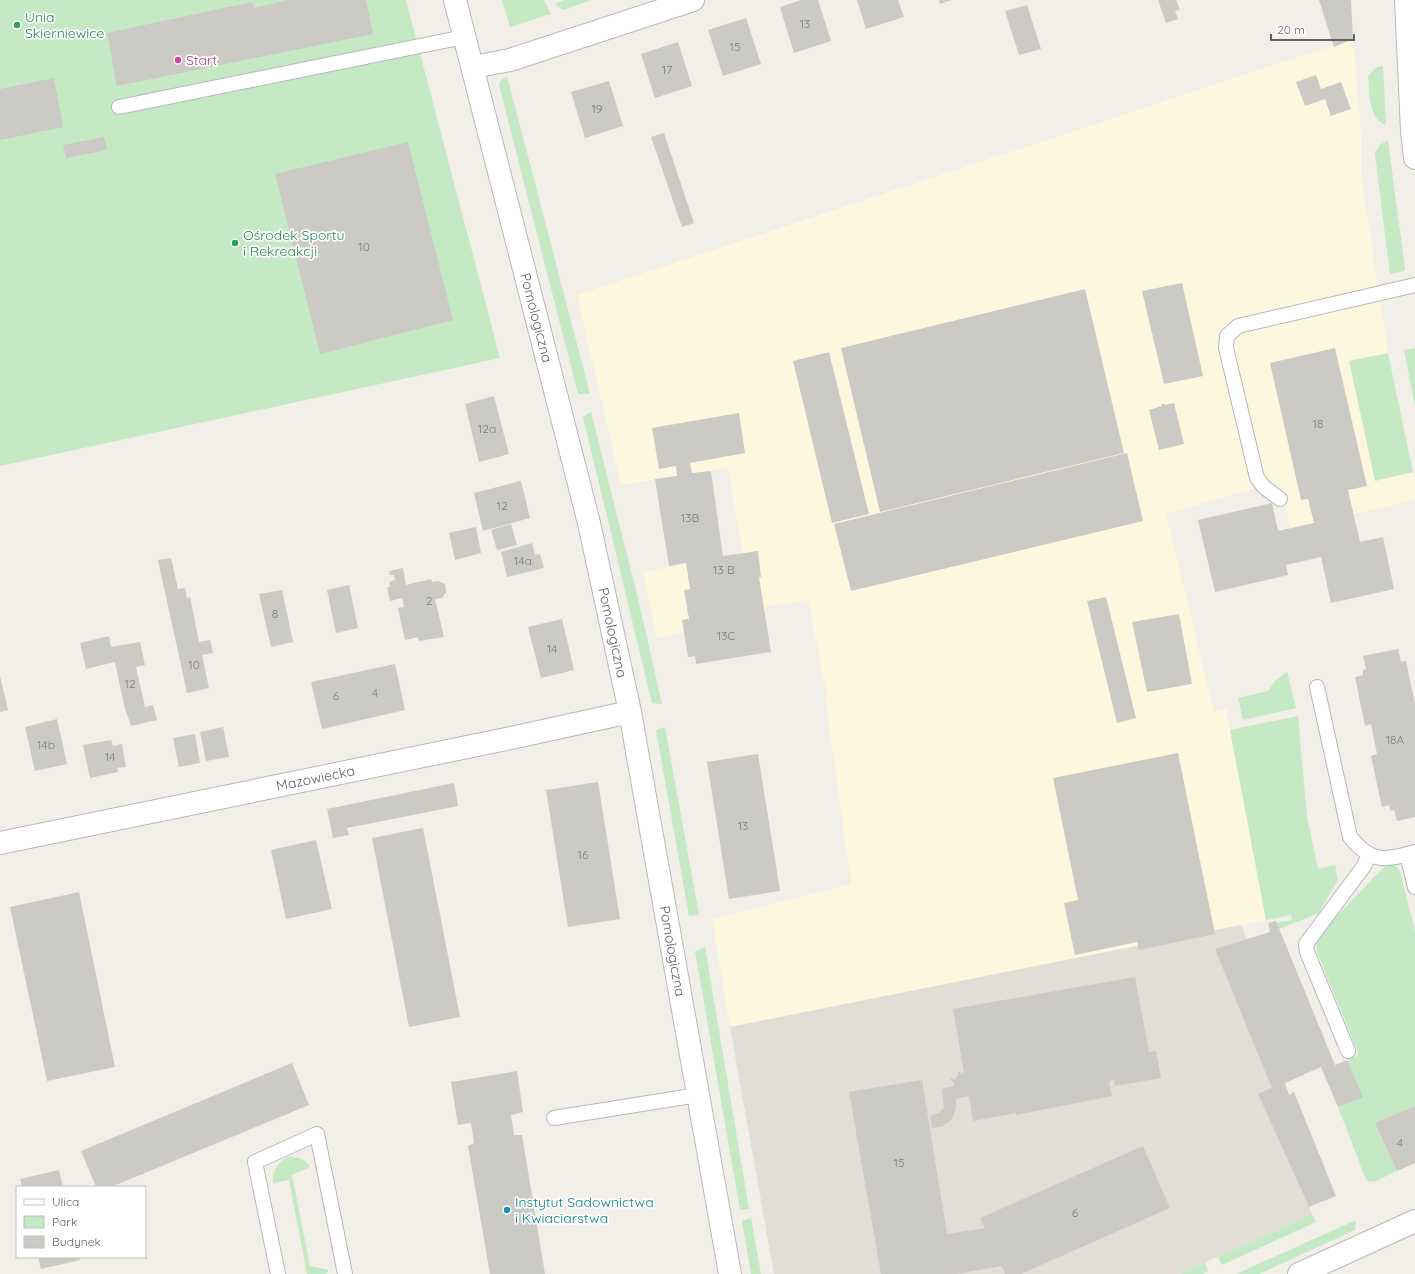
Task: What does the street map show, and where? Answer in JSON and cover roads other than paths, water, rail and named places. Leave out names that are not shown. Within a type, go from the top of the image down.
[{"type":"street","name":"Pomologiczna","points":[[455,0],[590,523],[630,712],[730,1274]]},
{"type":"street","points":[[473,67],[510,60],[693,0]]},
{"type":"street","points":[[1406,0],[1412,130],[1415,158]]},
{"type":"street","name":"Mazowiecka","points":[[0,843],[511,738],[630,712]]},
{"type":"street","points":[[1299,1274],[1415,1221]]},
{"type":"lane","points":[[119,107],[464,37]]},
{"type":"lane","points":[[1280,500],[1264,487],[1257,478],[1226,348],[1227,336],[1238,326],[1415,285]]},
{"type":"lane","points":[[1317,687],[1350,837],[1361,851],[1380,859],[1411,853],[1415,887]]},
{"type":"lane","points":[[1348,1051],[1307,952],[1306,944],[1364,866],[1369,854]]},
{"type":"lane","points":[[554,1118],[698,1095]]},
{"type":"lane","points":[[278,1274],[255,1162],[317,1134],[345,1274]]},
{"type":"place","name":"Unia Skierniewice","points":[[17,25]]},
{"type":"place","name":"Start","points":[[178,60]]},
{"type":"place","name":"Ośrodek Sportu i Rekreakcji","points":[[235,243]]},
{"type":"place","name":"Instytut Sadownictwa i Kwiaciarstwa","points":[[507,1210]]}]
